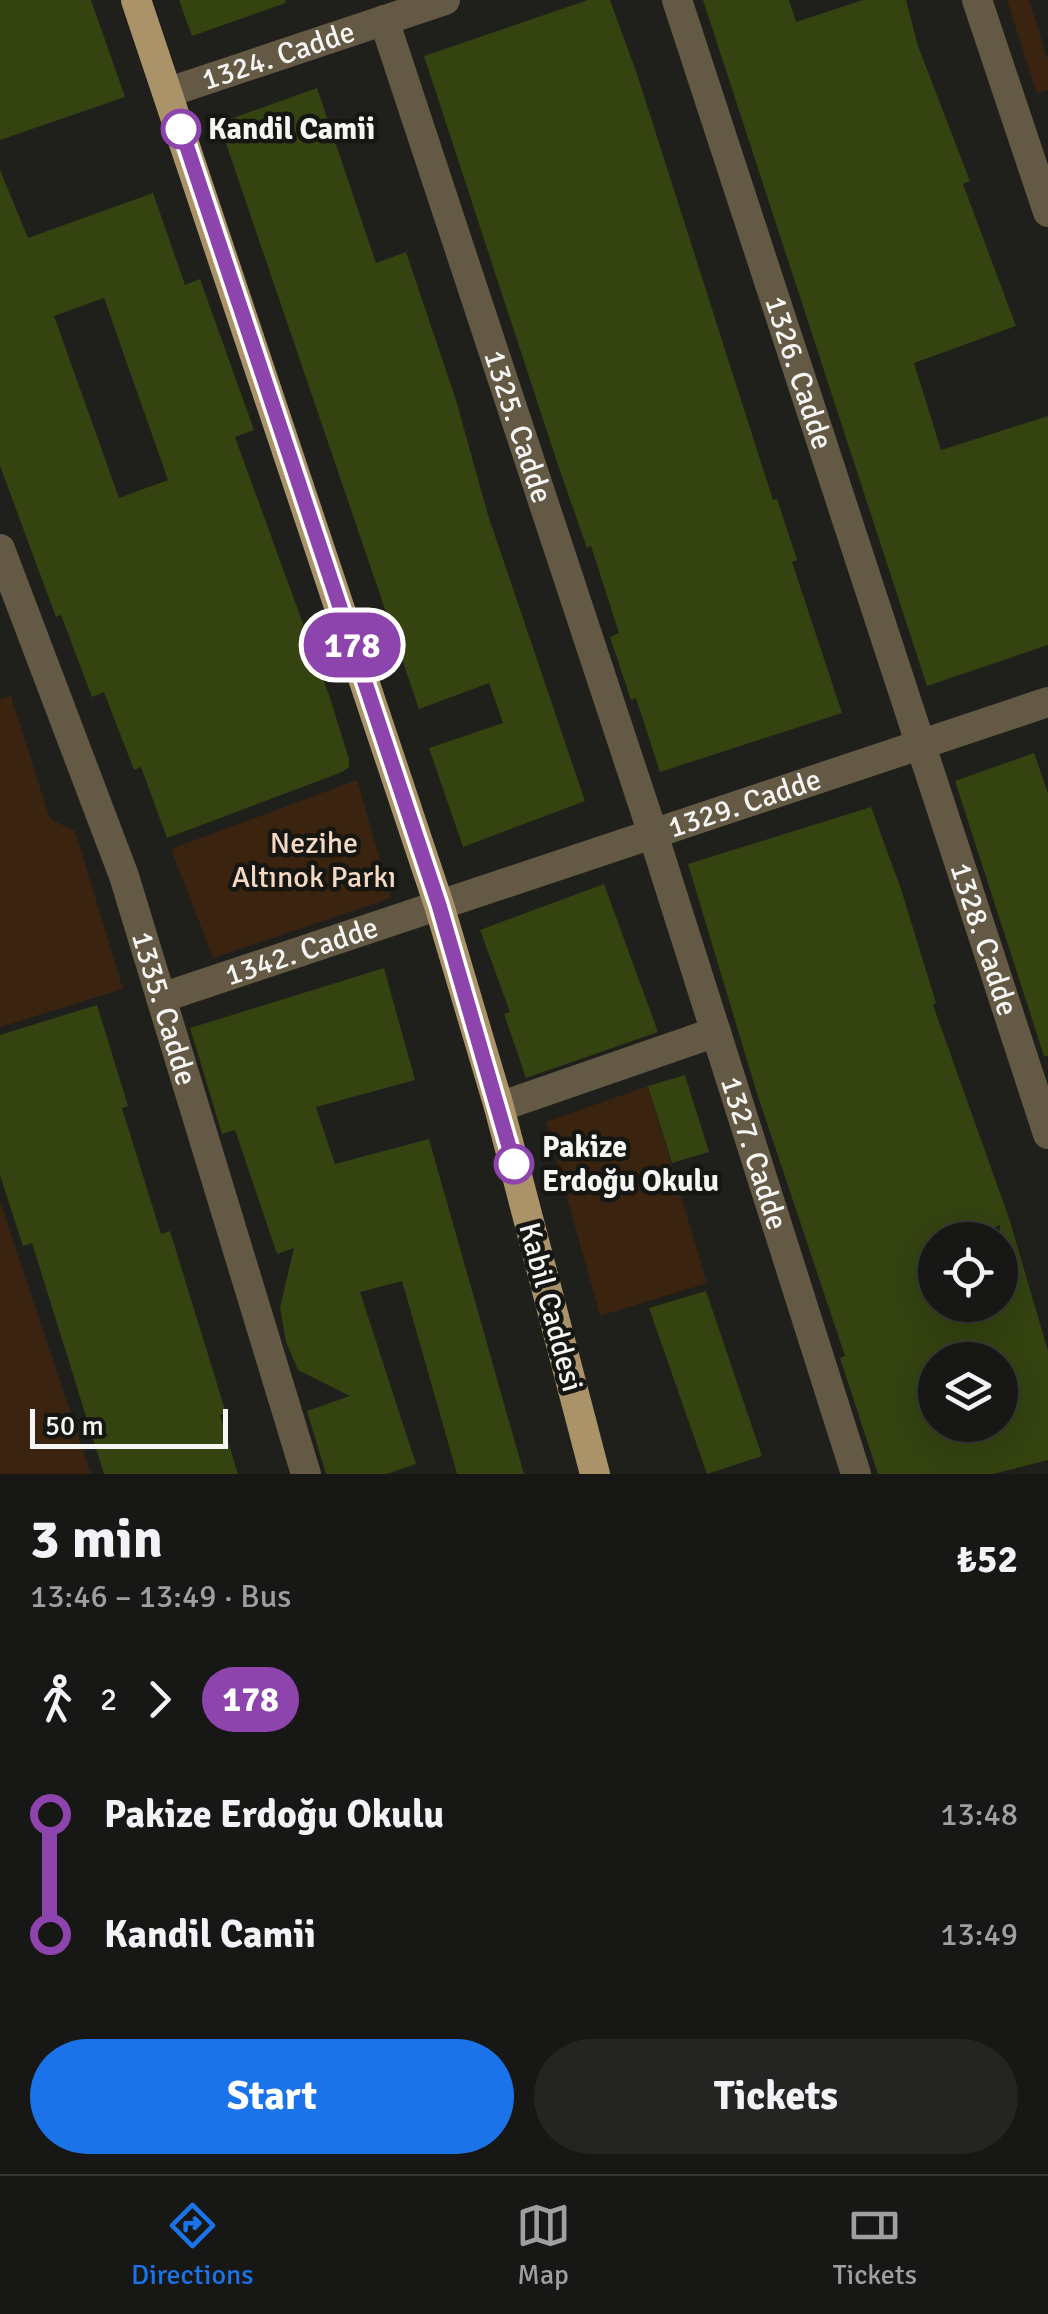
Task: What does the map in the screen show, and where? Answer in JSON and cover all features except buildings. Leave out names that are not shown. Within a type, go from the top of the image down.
[{"type":"main road","name":"Kabil Caddesi","points":[[136,0],[439,905],[499,1107],[595,1474]]},
{"type":"street","name":"1324. Cadde","points":[[169,92],[445,0]]},
{"type":"street","name":"1326. Cadde","points":[[677,0],[919,745]]},
{"type":"street","points":[[977,0],[1048,212]]},
{"type":"street","name":"1325. Cadde","points":[[384,20],[653,834]]},
{"type":"street","name":"1335. Cadde","points":[[0,548],[124,876],[306,1474]]},
{"type":"street","name":"1329. Cadde","points":[[439,905],[1048,702]]},
{"type":"street","name":"1328. Cadde","points":[[919,745],[1048,1134]]},
{"type":"street","name":"1327. Cadde","points":[[653,834],[856,1474]]},
{"type":"street","name":"1342. Cadde","points":[[161,998],[439,905]]},
{"type":"street","points":[[499,1107],[716,1032]]},
{"type":"green space","points":[[1007,0],[1029,0],[1048,60],[1048,90],[1037,94]]},
{"type":"green space","points":[[11,696],[50,819],[75,831],[123,989],[0,1027],[0,699]]},
{"type":"green space","name":"Nezihe Altınok Parkı","points":[[357,780],[391,898],[213,958],[171,849]]},
{"type":"green space","points":[[648,1086],[707,1283],[600,1316],[546,1122]]},
{"type":"green space","points":[[0,1201],[91,1474],[0,1474]]},
{"type":"bus line","name":"178","points":[[181,129],[439,905],[514,1164]]},
{"type":"place","name":"Kandil Camii","points":[[181,129]]},
{"type":"place","name":"Pakize Erdoğu Okulu","points":[[514,1164]]}]
